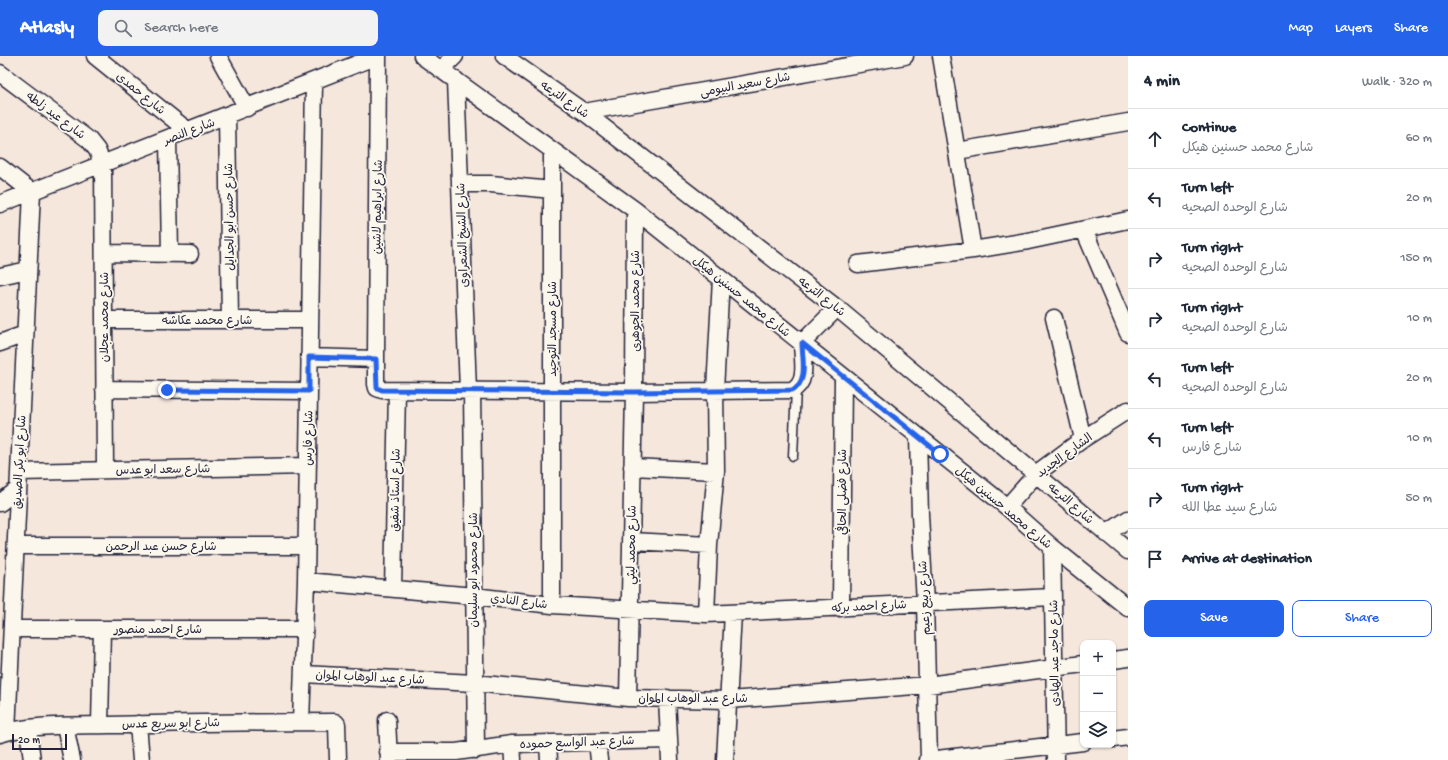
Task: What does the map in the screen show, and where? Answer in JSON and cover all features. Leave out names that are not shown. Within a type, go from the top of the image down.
[{"type":"street","name":"شارع حمدى","points":[[95,56],[188,131]]},
{"type":"street","points":[[218,56],[247,108]]},
{"type":"street","name":"شارع النصر","points":[[0,204],[378,56]]},
{"type":"street","name":"شارع ابراهيم لاشين","points":[[378,56],[377,388],[382,390],[397,391]]},
{"type":"street","name":"شارع محمد حسنين هيكل","points":[[422,56],[636,210],[1007,507],[1052,547],[1128,608]]},
{"type":"street","points":[[441,70],[455,56]]},
{"type":"street","name":"شارع الترعه","points":[[504,56],[584,112],[837,308],[1037,473],[1106,534],[1128,551]]},
{"type":"street","name":"شارع سعيد البيومى","points":[[584,112],[905,56]]},
{"type":"street","points":[[941,56],[973,250]]},
{"type":"street","name":"شارع عيد زلطه","points":[[0,73],[89,140],[97,150],[103,164]]},
{"type":"street","name":"شارع الشيخ الشعراوى","points":[[456,80],[470,390]]},
{"type":"street","name":"شارع فارس","points":[[301,722],[306,581],[314,81]]},
{"type":"street","name":"شارع حسن ابو الجدايل","points":[[228,115],[230,320]]},
{"type":"street","points":[[956,151],[1128,122]]},
{"type":"street","points":[[168,139],[170,254]]},
{"type":"street","name":"شارع مسجد التوحيد","points":[[552,150],[552,605]]},
{"type":"street","name":"شارع محمد عجلان","points":[[103,164],[105,470]]},
{"type":"street","points":[[0,167],[32,192]]},
{"type":"street","points":[[460,184],[491,184],[552,190]]},
{"type":"street","name":"شارع ابو بكر الصديق","points":[[3,733],[12,629],[32,192]]},
{"type":"street","name":"شارع محمد الجوهرى","points":[[634,392],[636,210]]},
{"type":"street","points":[[858,264],[973,250],[1084,230],[1128,220]]},
{"type":"street","points":[[1084,230],[1128,333]]},
{"type":"street","points":[[104,253],[190,254]]},
{"type":"street","points":[[0,276],[28,270]]},
{"type":"street","points":[[706,614],[709,545],[716,471],[715,390],[721,279]]},
{"type":"street","points":[[397,391],[552,390],[634,392],[792,390],[796,388],[803,378],[802,343],[837,308]]},
{"type":"street","points":[[1054,318],[1083,439]]},
{"type":"street","name":"شارع محمد عكاشه","points":[[104,320],[310,320]]},
{"type":"street","points":[[0,343],[25,334]]},
{"type":"street","points":[[309,357],[376,359]]},
{"type":"street","name":"شارع فضلى الحافي","points":[[841,608],[843,376]]},
{"type":"street","points":[[104,389],[309,391]]},
{"type":"street","name":"شارع محمود ابو سليمان","points":[[470,390],[476,750]]},
{"type":"street","name":"شارع استاذ شفيق","points":[[393,589],[397,391]]},
{"type":"street","name":"شارع محمد ليثي","points":[[628,698],[634,392]]},
{"type":"street","name":"الشارع الجديد","points":[[1007,507],[1037,473],[1083,439],[1128,410]]},
{"type":"street","name":"شارع ربيع زعيم","points":[[918,436],[928,685],[928,760]]},
{"type":"street","name":"شارع سعد ابو عدس","points":[[19,472],[308,466]]},
{"type":"street","points":[[632,466],[716,471]]},
{"type":"street","points":[[0,503],[18,490]]},
{"type":"street","points":[[1106,534],[1128,519]]},
{"type":"street","points":[[631,541],[709,545]]},
{"type":"street","name":"شارع حسن عبد الرحمن","points":[[16,546],[306,546]]},
{"type":"street","name":"شارع ماجد عبد الهادى","points":[[1052,547],[1056,753]]},
{"type":"street","name":"شارع النادي","points":[[306,581],[474,596],[552,605],[706,614],[733,613]]},
{"type":"street","points":[[0,598],[14,587]]},
{"type":"street","name":"شارع احمد بركه","points":[[733,613],[1053,597]]},
{"type":"street","points":[[725,760],[733,613]]},
{"type":"street","name":"شارع احمد منصور","points":[[12,629],[304,629]]},
{"type":"street","points":[[100,725],[102,629]]},
{"type":"street","points":[[1116,660],[1128,658]]},
{"type":"street","name":"شارع عبد الوهاب الموان","points":[[303,674],[474,683],[628,698],[729,700],[928,685],[1080,664]]},
{"type":"street","points":[[667,698],[670,760]]},
{"type":"street","points":[[387,720],[388,756]]},
{"type":"street","name":"شارع ابو سريع عدس","points":[[3,733],[65,726],[335,722],[337,724],[338,760]]},
{"type":"street","points":[[138,724],[141,760]]},
{"type":"street","points":[[65,726],[72,760]]},
{"type":"street","points":[[28,729],[32,760]]},
{"type":"street","points":[[1116,739],[1128,737]]},
{"type":"street","name":"شارع عبد الواسع حموده","points":[[388,756],[456,756],[476,750],[512,744],[669,740]]},
{"type":"street","points":[[597,742],[599,760]]},
{"type":"street","points":[[548,743],[549,760]]},
{"type":"street","points":[[928,760],[1056,753],[1080,743]]},
{"type":"street","points":[[512,744],[513,760]]},
{"type":"lane","points":[[793,456],[796,388]]},
{"type":"route","points":[[167,390],[309,391],[309,357],[376,359],[376,384],[377,388],[382,390],[552,390],[634,392],[792,390],[799,386],[803,378],[802,343],[940,454]]}]
